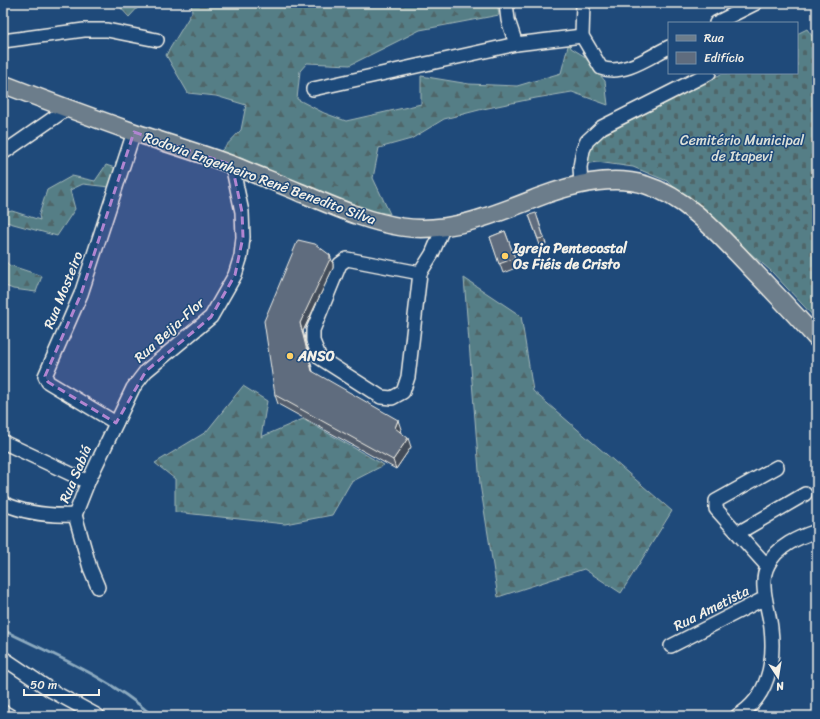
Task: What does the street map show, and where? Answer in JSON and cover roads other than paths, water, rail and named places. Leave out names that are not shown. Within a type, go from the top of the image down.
[{"type":"main road","name":"Rodovia Engenheiro Renê Benedito Silva","points":[[3,84],[134,132],[232,165],[339,210],[373,221],[404,227],[429,228],[484,217],[547,194],[602,181],[625,181],[646,185],[678,201],[717,232],[792,310],[817,339]]},
{"type":"street","points":[[506,3],[508,20],[516,44]]},
{"type":"street","points":[[583,3],[582,36],[601,68],[611,72],[622,70],[668,47]]},
{"type":"street","points":[[718,22],[756,3]]},
{"type":"street","points":[[3,41],[84,30],[107,30],[157,40]]},
{"type":"street","points":[[313,89],[516,44],[582,36]]},
{"type":"street","points":[[580,185],[580,167],[583,150],[587,141],[598,130],[707,74]]},
{"type":"street","points":[[3,153],[68,108]]},
{"type":"street","name":"Rua Mosteiro","points":[[116,423],[52,385],[48,382],[45,376],[82,294],[134,132]]},
{"type":"street","name":"Rua Beija-Flor","points":[[116,423],[133,388],[146,371],[211,317],[235,275],[241,256],[243,237],[242,212],[232,165]]},
{"type":"street","points":[[420,273],[347,259],[340,264],[313,330],[313,341],[320,358],[381,397],[392,398],[403,392],[408,377],[420,273],[432,254],[444,226]]},
{"type":"street","name":"Rua Sabiá","points":[[3,503],[17,510],[44,515],[75,515],[88,482],[116,423]]},
{"type":"street","points":[[3,442],[88,482]]},
{"type":"street","points":[[767,566],[716,509],[716,501],[777,467]]},
{"type":"street","points":[[738,533],[805,494]]},
{"type":"street","points":[[75,515],[90,568],[98,587]]},
{"type":"street","points":[[736,716],[757,700],[765,686],[769,670],[772,651],[771,628],[765,598],[764,583],[767,566],[779,551],[791,542],[817,531]]},
{"type":"street","name":"Rua Ametista","points":[[671,646],[765,598]]},
{"type":"street","points":[[3,658],[52,691],[98,716]]},
{"type":"street","points":[[3,712],[10,716]]},
{"type":"waterway","points":[[3,630],[81,668],[119,690],[153,716]]},
{"type":"place","name":"Igreja Pentecostal Os Fiéis de Cristo","points":[[505,256]]},
{"type":"place","name":"ANSO","points":[[290,356]]},
{"type":"park label","name":"Cemitério Municipal de Itapevi","points":[[742,148]]}]
